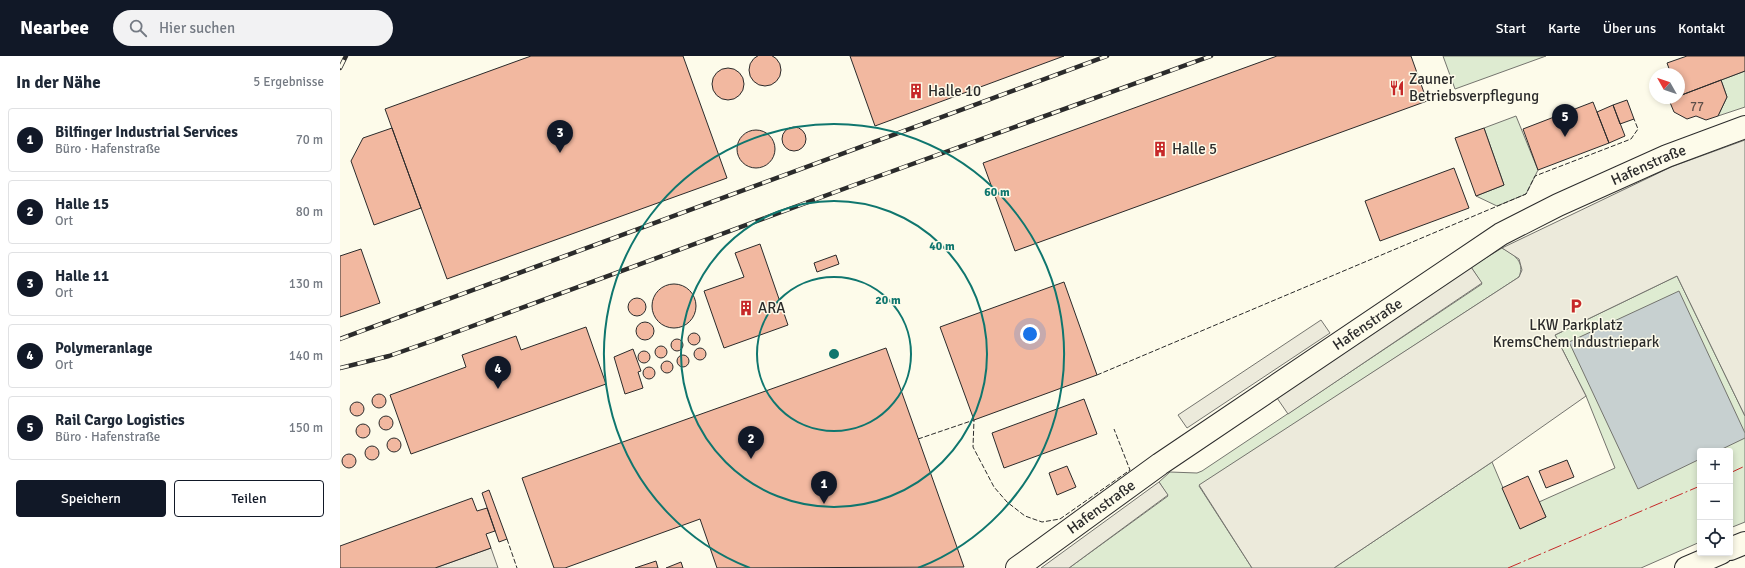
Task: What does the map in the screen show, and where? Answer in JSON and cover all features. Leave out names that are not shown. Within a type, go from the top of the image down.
[{"type":"main road","name":"Hafenstraße","points":[[1017,568],[1160,464],[1501,234],[1558,205],[1667,156],[1745,127]]},
{"type":"main road","points":[[1733,548],[1745,543]]},
{"type":"main road","points":[[1686,568],[1714,556]]},
{"type":"green space","points":[[1443,56],[1546,56],[1455,89]]},
{"type":"green space","points":[[1745,71],[1745,107],[1718,116],[1727,97],[1721,80]]},
{"type":"green space","points":[[1516,116],[1538,170],[1526,194],[1497,206],[1476,196],[1504,185],[1484,128]]},
{"type":"green space","points":[[1502,248],[1515,256],[1520,263],[1521,272],[1519,277],[1199,486],[1252,568],[1069,568],[1168,496],[1159,482],[1170,472],[1197,473],[1202,471],[1482,284],[1471,267]]},
{"type":"green space","points":[[1677,276],[1745,416],[1745,522],[1733,527],[1733,448],[1697,448],[1697,543],[1641,568],[1334,568],[1492,462],[1520,528],[1546,517],[1539,502],[1615,468],[1586,396],[1555,335]]},
{"type":"shaded area","points":[[1745,140],[1745,416],[1677,276],[1555,335],[1586,396],[1492,462],[1334,568],[1252,568],[1199,485],[1519,277],[1522,270],[1519,259],[1502,248],[1671,167]]},
{"type":"shaded area","points":[[1471,267],[1482,283],[1288,414],[1277,398]]},
{"type":"shaded area","points":[[1679,291],[1745,433],[1745,438],[1724,448],[1697,448],[1697,460],[1638,489],[1569,342]]},
{"type":"shaded area","points":[[1321,320],[1330,333],[1187,428],[1178,415]]},
{"type":"shaded area","points":[[1159,482],[1168,495],[1069,568],[1041,568]]},
{"type":"shaded area","points":[[491,548],[498,568],[435,568]]},
{"type":"building","points":[[765,54],[771,55],[778,61],[781,70],[780,76],[774,83],[765,86],[759,85],[752,79],[749,70],[750,64],[756,57]]},
{"type":"building","points":[[531,56],[683,56],[727,178],[447,279],[385,109]]},
{"type":"building","name":"Halle 10","points":[[850,56],[1064,56],[875,126]]},
{"type":"building","name":"Halle 5","points":[[1277,56],[1411,56],[1427,101],[1015,251],[983,163]]},
{"type":"building","points":[[1687,56],[1745,56],[1745,71],[1685,94],[1685,68],[1669,68],[1667,63]]},
{"type":"building","points":[[725,68],[731,68],[741,75],[744,84],[743,90],[737,97],[731,100],[725,100],[715,93],[712,87],[712,81],[719,71]]},
{"type":"building","points":[[1721,80],[1727,97],[1718,116],[1706,120],[1696,116],[1687,119],[1674,112],[1671,104],[1685,104],[1685,94]]},
{"type":"building","points":[[1627,100],[1634,119],[1620,124],[1613,105]]},
{"type":"building","points":[[1593,102],[1609,143],[1538,170],[1523,129]]},
{"type":"building","points":[[1613,105],[1625,136],[1609,143],[1597,112]]},
{"type":"building","points":[[794,127],[799,128],[805,134],[805,144],[799,150],[794,151],[789,150],[783,144],[782,139],[783,134],[789,128]]},
{"type":"building","points":[[392,128],[421,208],[374,225],[351,161],[363,138]]},
{"type":"building","points":[[1484,128],[1504,185],[1476,196],[1455,138]]},
{"type":"building","points":[[752,130],[760,130],[770,135],[774,142],[774,156],[770,163],[760,168],[752,168],[742,163],[740,160],[737,153],[737,145],[742,135],[745,133]]},
{"type":"building","points":[[1454,168],[1469,208],[1380,241],[1365,201]]},
{"type":"building","name":"ARA","points":[[760,244],[788,325],[724,348],[704,291],[744,277],[735,253]]},
{"type":"building","points":[[361,249],[380,303],[340,317],[340,256]]},
{"type":"building","points":[[836,255],[839,264],[817,272],[814,263]]},
{"type":"building","points":[[1064,282],[1097,375],[974,420],[940,327]]},
{"type":"building","points":[[678,284],[683,285],[690,290],[695,297],[695,315],[690,322],[683,327],[670,328],[665,327],[658,322],[653,315],[652,302],[653,297],[658,290],[665,285]]},
{"type":"building","points":[[633,298],[641,298],[646,303],[644,314],[641,316],[633,316],[628,311],[628,303]]},
{"type":"building","points":[[641,322],[649,322],[654,327],[652,338],[649,340],[641,340],[636,335],[636,327]]},
{"type":"building","points":[[586,327],[606,384],[411,454],[390,395],[466,367],[462,355],[516,336],[521,350]]},
{"type":"building","points":[[692,333],[696,333],[700,339],[696,345],[692,345],[688,341],[688,337]]},
{"type":"building","points":[[675,339],[679,339],[683,345],[679,351],[675,351],[671,347],[671,343]]},
{"type":"building","points":[[659,346],[663,346],[667,352],[663,358],[659,358],[655,354],[655,350]]},
{"type":"building","points":[[698,348],[702,348],[706,354],[702,360],[698,360],[694,356],[694,352]]},
{"type":"building","points":[[886,348],[964,567],[717,568],[700,519],[565,568],[554,568],[522,478]]},
{"type":"building","points":[[633,349],[641,371],[638,372],[643,388],[625,394],[614,357]]},
{"type":"building","points":[[642,351],[646,351],[650,357],[646,363],[642,363],[638,359],[638,355]]},
{"type":"building","points":[[681,355],[685,355],[689,361],[685,367],[681,367],[677,363],[677,359]]},
{"type":"building","points":[[665,361],[669,361],[673,367],[669,373],[665,373],[661,369],[661,365]]},
{"type":"building","points":[[647,367],[651,367],[655,373],[651,379],[647,379],[643,375],[643,371]]},
{"type":"building","points":[[379,394],[384,396],[386,401],[384,406],[379,408],[374,406],[372,401],[374,396]]},
{"type":"building","points":[[1084,399],[1097,434],[1004,468],[992,433]]},
{"type":"building","points":[[357,402],[362,404],[364,409],[362,414],[357,416],[352,414],[350,409],[352,404]]},
{"type":"building","points":[[386,416],[391,418],[393,423],[391,428],[386,430],[381,428],[379,423],[381,418]]},
{"type":"building","points":[[363,424],[368,426],[370,431],[368,436],[363,438],[358,436],[356,431],[358,426]]},
{"type":"building","points":[[394,438],[399,440],[401,445],[399,450],[394,452],[389,450],[387,445],[389,440]]},
{"type":"building","points":[[372,446],[377,448],[379,453],[377,458],[372,460],[367,458],[365,453],[367,448]]},
{"type":"building","points":[[349,454],[354,456],[356,461],[354,466],[349,468],[344,466],[342,461],[344,456]]},
{"type":"building","points":[[1567,460],[1574,477],[1546,488],[1539,471]]},
{"type":"building","points":[[1067,466],[1076,487],[1057,495],[1049,473]]},
{"type":"building","points":[[1528,476],[1546,517],[1520,529],[1502,488]]},
{"type":"building","points":[[489,490],[507,539],[499,542],[482,493]]},
{"type":"building","points":[[472,498],[477,511],[487,508],[495,531],[486,534],[491,548],[435,568],[340,568],[340,546]]},
{"type":"building","points":[[656,561],[658,568],[635,568]]},
{"type":"building","points":[[681,562],[683,568],[666,568]]},
{"type":"railway","points":[[340,68],[346,56]]},
{"type":"railway","points":[[340,339],[1107,56]]},
{"type":"railway","points":[[340,368],[389,356],[432,341],[857,184],[1211,56]]},
{"type":"fence","points":[[1097,375],[1526,194],[1535,176],[1631,139],[1638,129],[1634,119]]},
{"type":"fence","points":[[918,439],[974,420],[973,447],[994,487],[1007,502],[1025,516],[1042,522],[1060,519],[1130,470],[1114,429]]},
{"type":"fence","points":[[507,539],[517,568]]},
{"type":"power","points":[[1733,472],[1745,466]]},
{"type":"power","points":[[1508,568],[1697,487]]},
{"type":"place","name":"Zauner Betriebsverpflegung","points":[[1397,88]]},
{"type":"place","name":"Halle 10","points":[[916,91]]},
{"type":"place","name":"Rail Cargo Logistics","points":[[1565,137]]},
{"type":"place","name":"Halle 5","points":[[1160,149]]},
{"type":"place","name":"Halle 11","points":[[560,153]]},
{"type":"place","name":"LKW Parkplatz KremsChem Industriepark","points":[[1576,306]]},
{"type":"place","name":"ARA","points":[[746,308]]},
{"type":"place","name":"Polymeranlage","points":[[498,389]]},
{"type":"place","name":"Halle 15","points":[[751,459]]},
{"type":"place","name":"Bilfinger Industrial Services","points":[[824,504]]}]
